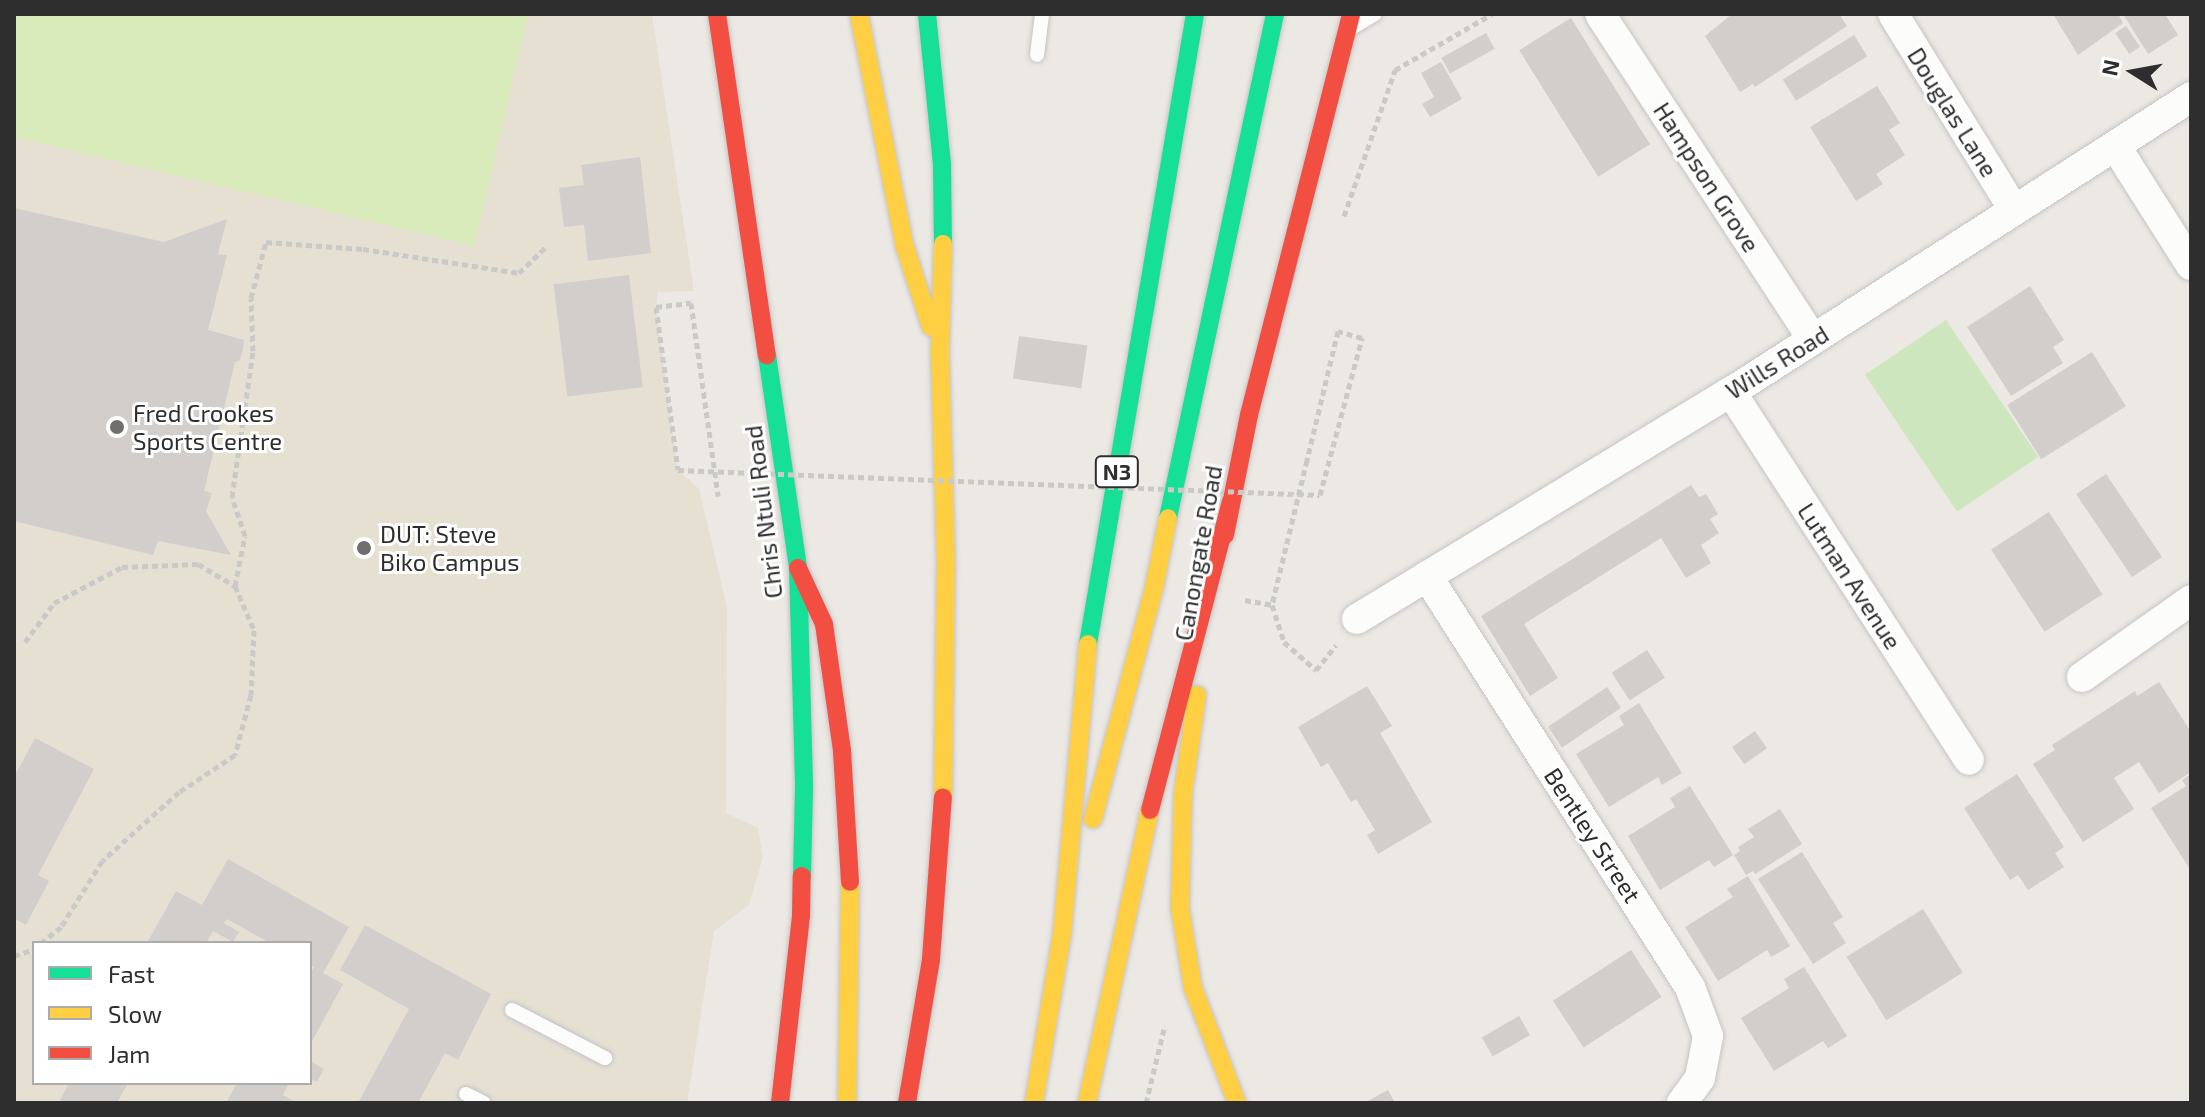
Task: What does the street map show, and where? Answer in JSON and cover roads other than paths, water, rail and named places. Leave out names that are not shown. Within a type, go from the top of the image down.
[{"type":"main road","name":"Chris Ntuli Road","points":[[717,14],[798,568],[804,788],[801,915],[780,1103]]},
{"type":"main road","points":[[859,14],[904,244],[940,352]]},
{"type":"main road","points":[[907,1103],[931,959],[944,790],[946,567],[940,352],[942,165],[927,14]]},
{"type":"main road","name":"N3","points":[[1034,1103],[1062,934],[1087,651],[1195,14]]},
{"type":"main road","points":[[1062,934],[1154,588],[1237,182],[1275,14]]},
{"type":"main road","name":"Canongate Road","points":[[1237,1103],[1193,988],[1180,908],[1184,780],[1231,501],[1349,22]]},
{"type":"main road","points":[[1087,1103],[1149,813],[1231,501]]},
{"type":"main road","points":[[798,568],[824,624],[842,751],[851,896],[847,1103]]},
{"type":"street","name":"Hampson Grove","points":[[1600,14],[1813,340]]},
{"type":"street","name":"Douglas Lane","points":[[1893,14],[2014,210]]},
{"type":"street","name":"Wills Road","points":[[1357,619],[1731,392],[2191,97]]},
{"type":"street","points":[[2116,147],[2191,265]]},
{"type":"street","name":"Lutman Avenue","points":[[1731,392],[1969,760]]},
{"type":"street","name":"Bentley Street","points":[[1427,576],[1690,987],[1702,1013],[1707,1047],[1700,1078],[1682,1103]]},
{"type":"street","points":[[2082,677],[2191,600]]},
{"type":"lane","points":[[1037,55],[1042,14]]},
{"type":"lane","points":[[1349,22],[1375,14]]},
{"type":"lane","points":[[512,1010],[605,1058]]},
{"type":"lane","points":[[466,1094],[484,1103]]},
{"type":"place","name":"Fred Crookes Sports Centre","points":[[117,427]]},
{"type":"place","name":"DUT: Steve Biko Campus","points":[[364,548]]}]
